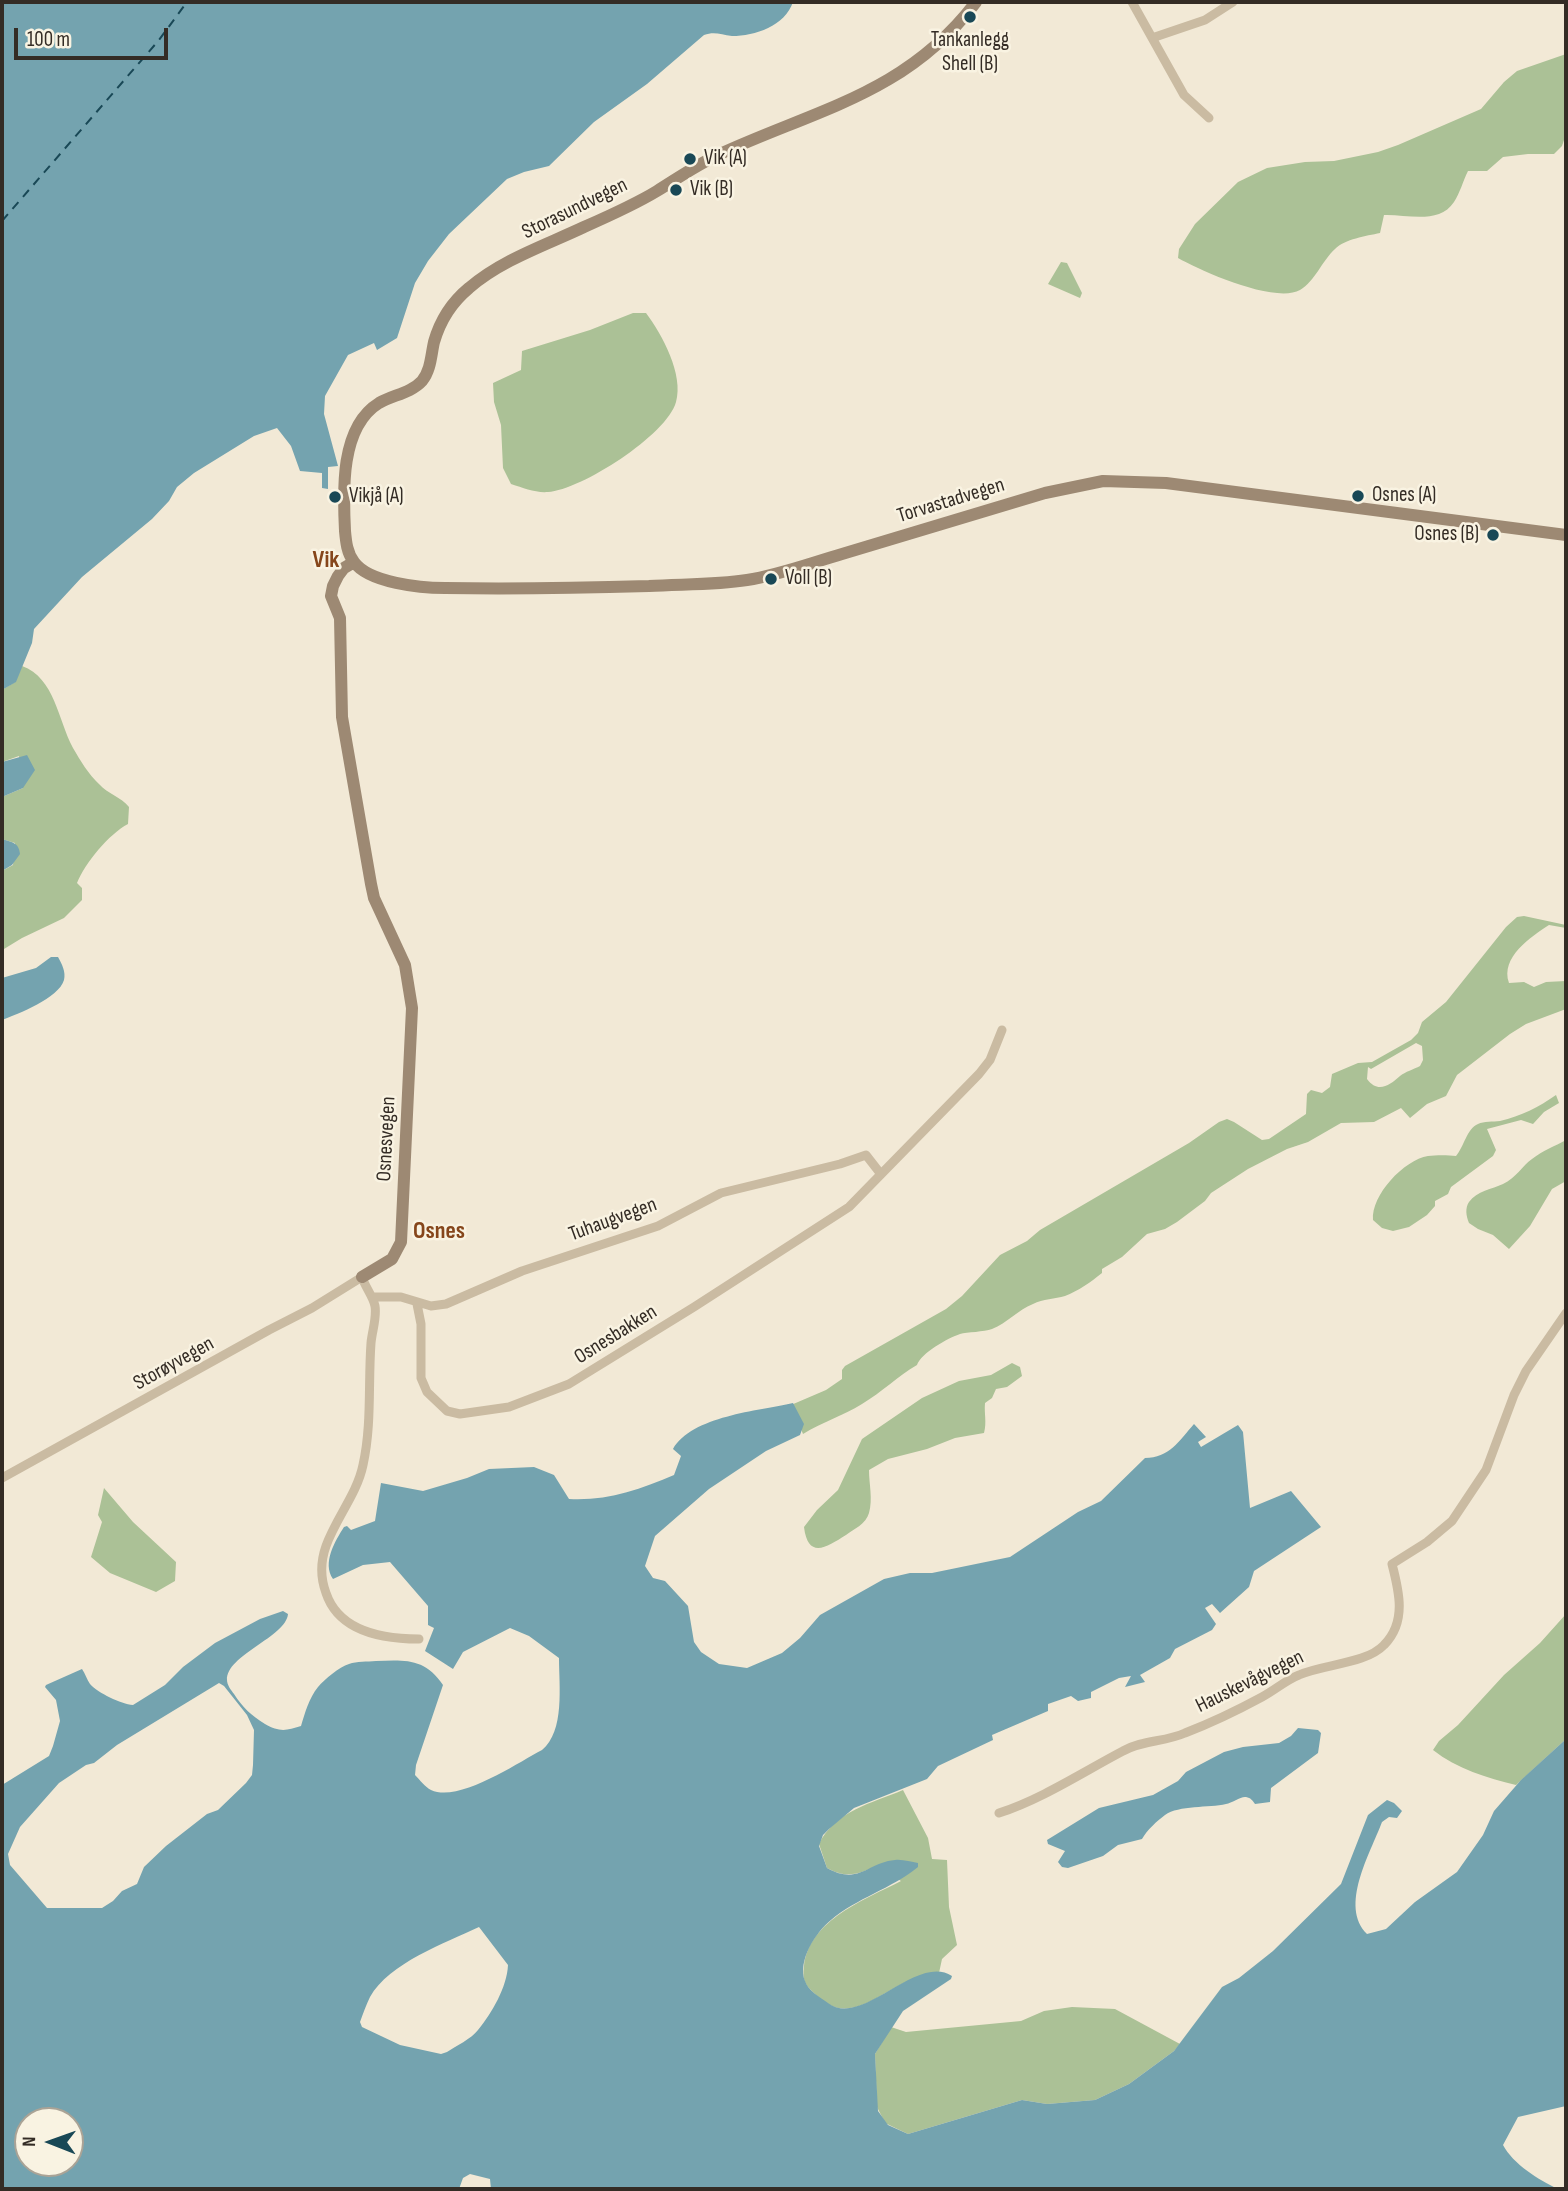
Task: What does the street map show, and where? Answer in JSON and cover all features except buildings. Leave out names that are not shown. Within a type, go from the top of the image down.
[{"type":"main road","name":"Storasundvegen","points":[[354,562],[346,543],[345,510],[346,471],[354,436],[361,420],[371,408],[415,387],[425,378],[435,337],[442,321],[471,286],[520,257],[642,199],[708,160],[888,81],[931,51],[976,2]]},
{"type":"main road","name":"Torvastadvegen","points":[[354,562],[365,573],[379,578],[434,588],[575,588],[736,581],[766,576],[1069,486],[1110,481],[1166,483],[1566,535]]},
{"type":"main road","name":"Osnesvegen","points":[[354,562],[338,576],[332,586],[331,596],[340,618],[342,718],[374,898],[405,965],[412,1008],[402,1234],[392,1259],[362,1278]]},
{"type":"street","points":[[1132,2],[1184,95],[1209,118]]},
{"type":"street","points":[[1152,38],[1205,19],[1233,2]]},
{"type":"street","name":"Osnesbakken","points":[[417,1304],[421,1324],[421,1378],[427,1392],[447,1411],[460,1414],[509,1407],[569,1384],[849,1207],[979,1074],[990,1060],[1002,1030]]},
{"type":"street","name":"Tuhaugvegen","points":[[372,1297],[401,1297],[417,1304],[431,1306],[446,1304],[522,1271],[657,1226],[721,1194],[866,1155],[880,1173]]},
{"type":"street","points":[[362,1278],[372,1297],[375,1312],[371,1342],[371,1402],[367,1449],[359,1478],[325,1547],[321,1578],[332,1606],[350,1625],[386,1637],[419,1639]]},
{"type":"street","name":"Storøyvegen","points":[[2,1478],[362,1278]]},
{"type":"street","name":"Hauskevågvegen","points":[[999,1814],[1125,1750],[1139,1744],[1181,1735],[1260,1698],[1298,1675],[1370,1654],[1383,1647],[1399,1616],[1401,1601],[1392,1564],[1427,1542],[1452,1521],[1486,1470],[1514,1395],[1526,1371],[1566,1313]]},
{"type":"green space","points":[[1566,54],[1566,134],[1562,146],[1554,154],[1503,157],[1487,171],[1468,171],[1454,202],[1440,214],[1422,217],[1384,215],[1380,233],[1356,238],[1339,246],[1300,290],[1274,293],[1256,289],[1220,278],[1178,258],[1179,249],[1195,224],[1238,182],[1267,168],[1334,161],[1398,145],[1481,109],[1517,71]]},
{"type":"green space","points":[[1061,262],[1067,263],[1082,293],[1080,298],[1048,284]]},
{"type":"green space","points":[[633,313],[646,313],[670,355],[678,391],[669,415],[657,430],[621,459],[581,482],[548,492],[511,484],[503,468],[501,425],[494,402],[493,383],[521,370],[522,351],[590,330]]},
{"type":"green space","points":[[22,666],[42,680],[49,690],[73,748],[88,772],[129,807],[128,824],[98,850],[86,867],[77,883],[82,888],[82,900],[64,918],[4,949],[2,964],[2,871],[13,865],[15,843],[2,839],[2,797],[23,788],[19,756],[2,762],[2,690],[15,682]]},
{"type":"green space","points":[[1524,916],[1566,925],[1566,928],[1549,925],[1526,942],[1513,956],[1507,974],[1509,983],[1524,982],[1534,987],[1546,982],[1566,981],[1566,1009],[1526,1024],[1510,1034],[1457,1075],[1446,1096],[1427,1104],[1410,1118],[1401,1108],[1374,1122],[1341,1123],[1308,1142],[1287,1149],[1248,1169],[1211,1193],[1205,1201],[1177,1222],[1147,1234],[1080,1289],[1065,1296],[1033,1304],[992,1329],[960,1334],[949,1339],[929,1351],[917,1365],[869,1399],[803,1434],[791,1405],[826,1390],[842,1379],[845,1366],[946,1309],[962,1296],[1000,1255],[1189,1143],[1219,1122],[1227,1119],[1262,1140],[1269,1139],[1306,1114],[1307,1094],[1311,1090],[1322,1093],[1330,1087],[1332,1074],[1358,1063],[1372,1062],[1411,1040],[1418,1033],[1422,1022],[1446,1002],[1517,917]],"holes":[[[1416,1043],[1422,1046],[1423,1060],[1420,1066],[1380,1087],[1371,1084],[1367,1079],[1368,1067],[1371,1069]]]},
{"type":"green space","points":[[1556,1095],[1559,1103],[1544,1112],[1533,1124],[1521,1120],[1487,1129],[1496,1150],[1493,1156],[1451,1187],[1448,1194],[1435,1201],[1435,1206],[1427,1215],[1409,1227],[1393,1231],[1382,1228],[1373,1220],[1377,1200],[1383,1190],[1409,1164],[1428,1156],[1456,1156],[1474,1126],[1515,1117]]},
{"type":"green space","points":[[1566,1140],[1566,1181],[1552,1189],[1530,1226],[1509,1249],[1493,1235],[1469,1223],[1466,1209],[1472,1198],[1508,1181],[1536,1156]]},
{"type":"green space","points":[[1012,1363],[1020,1367],[1022,1376],[1007,1387],[996,1389],[992,1398],[985,1403],[984,1433],[955,1438],[927,1449],[888,1459],[869,1470],[871,1502],[865,1520],[832,1543],[819,1548],[810,1544],[804,1527],[838,1490],[862,1439],[922,1398],[959,1381],[991,1375]]},
{"type":"green space","points":[[104,1488],[133,1522],[176,1562],[175,1581],[156,1592],[110,1573],[91,1557],[102,1522],[98,1515]]},
{"type":"green space","points":[[1566,1614],[1566,1739],[1516,1785],[1473,1772],[1433,1750],[1439,1741],[1458,1725],[1504,1675],[1540,1643]]},
{"type":"green space","points":[[903,1790],[928,1838],[932,1859],[947,1860],[949,1907],[957,1945],[942,1959],[939,1973],[912,1979],[863,2005],[851,2008],[835,2007],[826,2003],[805,1982],[804,1969],[808,1950],[816,1936],[841,1913],[901,1881],[876,1866],[852,1874],[827,1868],[819,1844],[826,1833],[844,1816]]},
{"type":"green space","points":[[1072,2007],[1115,2009],[1180,2044],[1129,2084],[1095,2100],[1047,2104],[1022,2100],[908,2134],[885,2123],[877,2107],[875,2054],[891,2027],[906,2032],[1021,2021],[1044,2011]]},
{"type":"water","points":[[2,2],[793,2],[783,17],[759,32],[741,36],[715,33],[704,35],[647,84],[594,122],[549,166],[507,179],[449,234],[415,283],[397,338],[377,350],[374,343],[348,355],[325,396],[324,414],[338,466],[328,467],[328,489],[322,488],[322,473],[300,471],[291,446],[277,428],[254,436],[194,473],[177,487],[169,501],[152,519],[82,577],[34,629],[32,643],[16,682],[2,690]]},
{"type":"water","points":[[27,755],[35,770],[23,788],[2,797],[2,762]]},
{"type":"water","points":[[2,839],[16,845],[20,854],[12,865],[2,871]]},
{"type":"water","points":[[51,957],[58,957],[63,968],[64,980],[61,987],[46,999],[2,1020],[2,978],[36,968]]},
{"type":"water","points":[[793,1403],[804,1424],[800,1435],[766,1451],[709,1489],[655,1536],[645,1566],[653,1578],[665,1581],[688,1606],[694,1642],[701,1652],[719,1664],[747,1668],[782,1653],[800,1638],[820,1615],[884,1579],[910,1573],[932,1573],[1010,1557],[1078,1512],[1101,1501],[1145,1458],[1167,1452],[1194,1424],[1206,1437],[1198,1442],[1201,1447],[1238,1425],[1243,1432],[1250,1508],[1291,1491],[1321,1527],[1254,1571],[1249,1587],[1220,1613],[1212,1604],[1205,1608],[1216,1624],[1212,1630],[1175,1649],[1170,1658],[1140,1675],[1145,1682],[1125,1687],[1131,1676],[1119,1678],[1091,1692],[1091,1698],[1078,1701],[1071,1696],[1048,1704],[1048,1711],[992,1735],[993,1740],[938,1766],[927,1779],[854,1808],[823,1835],[819,1846],[827,1868],[838,1873],[855,1874],[895,1860],[918,1863],[918,1867],[841,1912],[825,1925],[806,1956],[803,1973],[809,1988],[828,2003],[842,2008],[857,2007],[922,1974],[938,1972],[952,1976],[903,2011],[875,2054],[878,2111],[888,2125],[908,2134],[1022,2100],[1047,2104],[1095,2100],[1129,2084],[1174,2051],[1222,1987],[1239,1978],[1273,1951],[1341,1884],[1368,1815],[1387,1800],[1402,1811],[1397,1818],[1389,1817],[1382,1822],[1356,1895],[1359,1922],[1367,1934],[1386,1929],[1415,1902],[1457,1872],[1483,1835],[1494,1811],[1521,1780],[1566,1739],[1566,2106],[1518,2117],[1503,2145],[1520,2165],[1558,2189],[491,2189],[490,2179],[470,2174],[463,2178],[459,2189],[2,2189],[2,1785],[49,1756],[60,1721],[56,1700],[46,1685],[82,1669],[90,1684],[98,1691],[133,1705],[165,1685],[183,1667],[215,1643],[260,1619],[283,1611],[288,1614],[285,1622],[245,1654],[229,1671],[228,1686],[248,1711],[274,1728],[296,1728],[301,1726],[318,1687],[341,1668],[359,1662],[414,1662],[429,1670],[443,1685],[415,1775],[429,1789],[443,1793],[488,1780],[542,1750],[549,1742],[559,1707],[559,1658],[529,1636],[510,1628],[463,1652],[453,1669],[425,1651],[434,1628],[428,1625],[428,1606],[390,1562],[363,1565],[333,1579],[329,1559],[344,1527],[347,1526],[351,1530],[375,1521],[381,1483],[423,1491],[489,1469],[534,1467],[554,1475],[569,1499],[623,1493],[674,1475],[681,1456],[673,1449],[695,1429],[745,1412]],"holes":[[[219,1683],[247,1715],[254,1730],[252,1775],[246,1783],[218,1810],[207,1814],[166,1846],[144,1867],[137,1884],[122,1891],[102,1908],[47,1908],[10,1865],[8,1854],[20,1827],[59,1783]],[[479,1927],[508,1965],[498,1999],[475,2033],[441,2054],[400,2045],[362,2027],[360,2022],[370,1997],[390,1974],[419,1955]]]},
{"type":"water","points":[[1298,1728],[1318,1730],[1321,1733],[1318,1753],[1271,1788],[1270,1802],[1255,1804],[1244,1797],[1226,1804],[1171,1812],[1156,1823],[1142,1839],[1118,1845],[1103,1856],[1068,1868],[1062,1867],[1058,1862],[1065,1851],[1048,1844],[1047,1840],[1099,1808],[1153,1795],[1178,1781],[1186,1772],[1224,1752],[1279,1743]]},
{"type":"ferry route","points":[[2,221],[159,40],[187,2]]},
{"type":"place","name":"Tankanlegg Shell (B)","points":[[970,17]]},
{"type":"place","name":"Vik (A)","points":[[690,159]]},
{"type":"place","name":"Vik (B)","points":[[676,190]]},
{"type":"place","name":"Osnes (A)","points":[[1358,496]]},
{"type":"place","name":"Vikjå (A)","points":[[335,497]]},
{"type":"place","name":"Osnes (B)","points":[[1493,535]]},
{"type":"place","name":"Voll (B)","points":[[771,579]]},
{"type":"district","name":"Vik","points":[[326,561]]},
{"type":"district","name":"Osnes","points":[[439,1232]]}]
